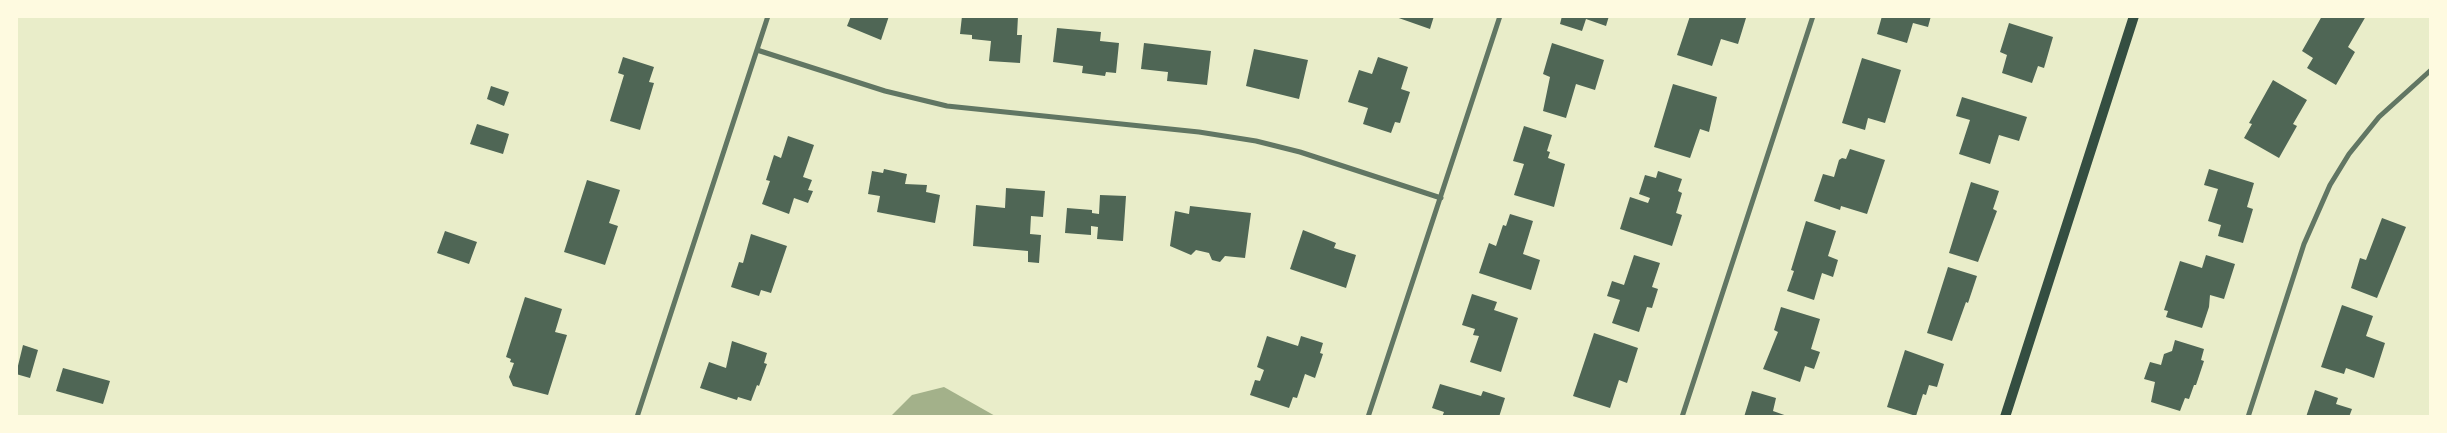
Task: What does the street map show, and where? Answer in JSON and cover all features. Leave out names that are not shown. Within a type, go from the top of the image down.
[{"type":"main road","points":[[2005,417],[2134,16]]},
{"type":"street","points":[[637,417],[768,16]]},
{"type":"street","points":[[1368,417],[1500,16]]},
{"type":"street","points":[[1682,417],[1813,16]]},
{"type":"street","points":[[757,50],[885,91],[947,106],[1199,132],[1256,141],[1300,152],[1441,198]]},
{"type":"street","points":[[2248,417],[2304,244],[2327,190],[2349,154],[2378,117],[2431,70]]},
{"type":"shaded area","points":[[944,387],[997,417],[890,417],[912,395]]},
{"type":"building","points":[[851,16],[889,16],[881,40],[847,26]]},
{"type":"building","points":[[962,16],[1018,16],[1017,35],[1022,35],[1020,63],[989,61],[991,41],[972,39],[972,35],[960,34]]},
{"type":"building","points":[[1393,16],[1434,16],[1430,29]]},
{"type":"building","points":[[1562,16],[1609,16],[1606,26],[1586,19],[1582,31],[1560,24]]},
{"type":"building","points":[[1690,16],[1740,16],[1746,18],[1738,44],[1721,39],[1712,66],[1677,55]]},
{"type":"building","points":[[1882,16],[1931,16],[1928,27],[1913,23],[1907,43],[1877,34]]},
{"type":"building","points":[[2322,16],[2366,16],[2348,47],[2355,52],[2336,85],[2307,68],[2313,58],[2302,51]]},
{"type":"building","points":[[2009,23],[2053,37],[2044,68],[2038,66],[2032,83],[2002,73],[2007,55],[2000,52]]},
{"type":"building","points":[[1057,28],[1101,32],[1100,41],[1119,43],[1116,73],[1106,72],[1105,76],[1082,73],[1083,66],[1053,62]]},
{"type":"building","points":[[1144,43],[1211,51],[1207,85],[1167,81],[1168,72],[1141,69]]},
{"type":"building","points":[[1552,43],[1604,60],[1595,90],[1576,84],[1566,118],[1543,111],[1550,77],[1543,74]]},
{"type":"building","points":[[1254,49],[1308,60],[1299,99],[1246,86]]},
{"type":"building","points":[[623,57],[654,67],[649,82],[654,83],[640,130],[610,121],[624,75],[618,73]]},
{"type":"building","points":[[1378,57],[1408,67],[1401,89],[1410,92],[1400,123],[1395,122],[1391,133],[1363,124],[1368,108],[1348,102],[1359,70],[1372,74]]},
{"type":"building","points":[[1862,58],[1901,70],[1885,123],[1868,118],[1865,130],[1842,123]]},
{"type":"building","points":[[2273,80],[2307,100],[2293,124],[2297,126],[2279,158],[2244,138],[2252,124],[2249,123]]},
{"type":"building","points":[[1673,84],[1717,97],[1709,132],[1700,129],[1690,158],[1654,147]]},
{"type":"building","points":[[491,86],[509,92],[504,106],[487,99]]},
{"type":"building","points":[[1962,97],[2027,117],[2019,141],[1999,135],[1990,164],[1959,154],[1970,120],[1956,116]]},
{"type":"building","points":[[477,124],[509,134],[503,154],[470,144]]},
{"type":"building","points":[[1524,126],[1552,135],[1547,151],[1550,152],[1548,158],[1565,164],[1554,207],[1514,195],[1524,164],[1513,161]]},
{"type":"building","points":[[788,136],[814,145],[803,177],[812,180],[808,190],[813,191],[808,203],[794,198],[789,214],[762,204],[770,181],[766,180],[774,155],[781,158]]},
{"type":"building","points":[[1850,149],[1885,160],[1867,214],[1841,206],[1840,210],[1814,201],[1823,174],[1834,177],[1839,160],[1842,158],[1846,159]]},
{"type":"building","points":[[884,169],[907,174],[905,184],[927,185],[926,192],[940,195],[935,223],[877,212],[880,196],[868,194],[872,171],[883,173]]},
{"type":"building","points":[[2209,169],[2254,183],[2247,207],[2253,209],[2243,243],[2218,236],[2221,225],[2208,221],[2218,189],[2204,185]]},
{"type":"building","points":[[1658,171],[1682,179],[1678,191],[1682,193],[1676,213],[1682,215],[1672,246],[1620,229],[1630,197],[1648,203],[1650,198],[1639,194],[1645,175],[1656,178]]},
{"type":"building","points":[[587,180],[620,190],[609,223],[618,226],[605,265],[564,252]]},
{"type":"building","points":[[1971,182],[1999,191],[1993,209],[1997,211],[1978,262],[1949,253]]},
{"type":"building","points":[[1006,188],[1045,191],[1043,217],[1031,216],[1030,234],[1041,235],[1039,263],[1028,262],[1028,251],[973,246],[976,205],[1005,208]]},
{"type":"building","points":[[1100,195],[1126,196],[1123,241],[1097,239],[1098,227],[1091,226],[1091,235],[1065,233],[1067,208],[1092,210],[1092,213],[1099,214]]},
{"type":"building","points":[[1190,206],[1251,213],[1245,258],[1225,256],[1220,262],[1212,260],[1209,253],[1196,250],[1191,255],[1170,246],[1175,211],[1189,214]]},
{"type":"building","points":[[1510,214],[1533,221],[1523,254],[1540,260],[1531,290],[1479,273],[1489,243],[1496,246],[1503,225],[1506,226]]},
{"type":"building","points":[[2382,218],[2406,227],[2377,298],[2351,288],[2360,258],[2366,260]]},
{"type":"building","points":[[1806,221],[1836,231],[1828,256],[1838,260],[1833,277],[1822,273],[1814,300],[1787,291],[1794,271],[1791,270]]},
{"type":"building","points":[[1303,230],[1336,243],[1334,248],[1356,255],[1346,288],[1290,269]]},
{"type":"building","points":[[445,231],[477,242],[469,264],[437,253]]},
{"type":"building","points":[[751,234],[787,246],[771,293],[761,290],[759,296],[731,287],[739,262],[743,263]]},
{"type":"building","points":[[1634,255],[1660,263],[1652,287],[1658,289],[1652,308],[1647,307],[1639,332],[1612,323],[1620,300],[1607,296],[1612,281],[1624,285]]},
{"type":"building","points":[[2206,255],[2235,264],[2224,299],[2210,295],[2209,307],[2202,328],[2166,317],[2168,311],[2164,310],[2180,261],[2202,268]]},
{"type":"building","points":[[1948,267],[1977,276],[1952,341],[1927,333]]},
{"type":"building","points":[[1472,294],[1497,302],[1494,310],[1518,318],[1501,372],[1470,362],[1479,336],[1473,335],[1475,329],[1462,325]]},
{"type":"building","points":[[525,297],[562,309],[555,332],[567,335],[548,395],[513,386],[509,377],[514,363],[510,362],[511,359],[506,357]]},
{"type":"building","points":[[2342,305],[2373,316],[2366,336],[2385,343],[2374,378],[2346,368],[2344,374],[2321,367]]},
{"type":"building","points":[[1781,307],[1820,319],[1811,349],[1820,352],[1814,369],[1805,366],[1800,382],[1763,369],[1778,332],[1774,330]]},
{"type":"building","points":[[1594,333],[1638,348],[1627,383],[1619,380],[1610,408],[1573,396]]},
{"type":"building","points":[[1267,336],[1298,346],[1301,336],[1323,343],[1320,353],[1323,354],[1315,378],[1305,374],[1297,398],[1293,397],[1289,408],[1250,395],[1255,380],[1260,381],[1264,370],[1257,367]]},
{"type":"building","points":[[2175,340],[2204,349],[2201,360],[2204,361],[2196,385],[2194,385],[2189,399],[2185,398],[2180,411],[2151,402],[2155,382],[2144,379],[2150,362],[2161,365],[2164,354],[2172,351]]},
{"type":"building","points":[[732,341],[767,353],[764,363],[767,364],[751,401],[738,397],[737,400],[700,388],[709,362],[726,368]]},
{"type":"building","points":[[23,345],[38,350],[30,378],[16,374]]},
{"type":"building","points":[[1905,350],[1944,364],[1937,387],[1929,385],[1926,395],[1923,394],[1916,416],[1887,407]]},
{"type":"building","points":[[63,368],[110,381],[103,404],[56,391]]},
{"type":"building","points":[[1440,384],[1481,396],[1483,391],[1505,398],[1499,417],[1442,417],[1444,412],[1432,408]]},
{"type":"building","points":[[2315,390],[2338,398],[2336,404],[2352,409],[2349,417],[2306,417]]},
{"type":"building","points":[[1752,391],[1776,398],[1773,411],[1790,417],[1744,417]]}]
